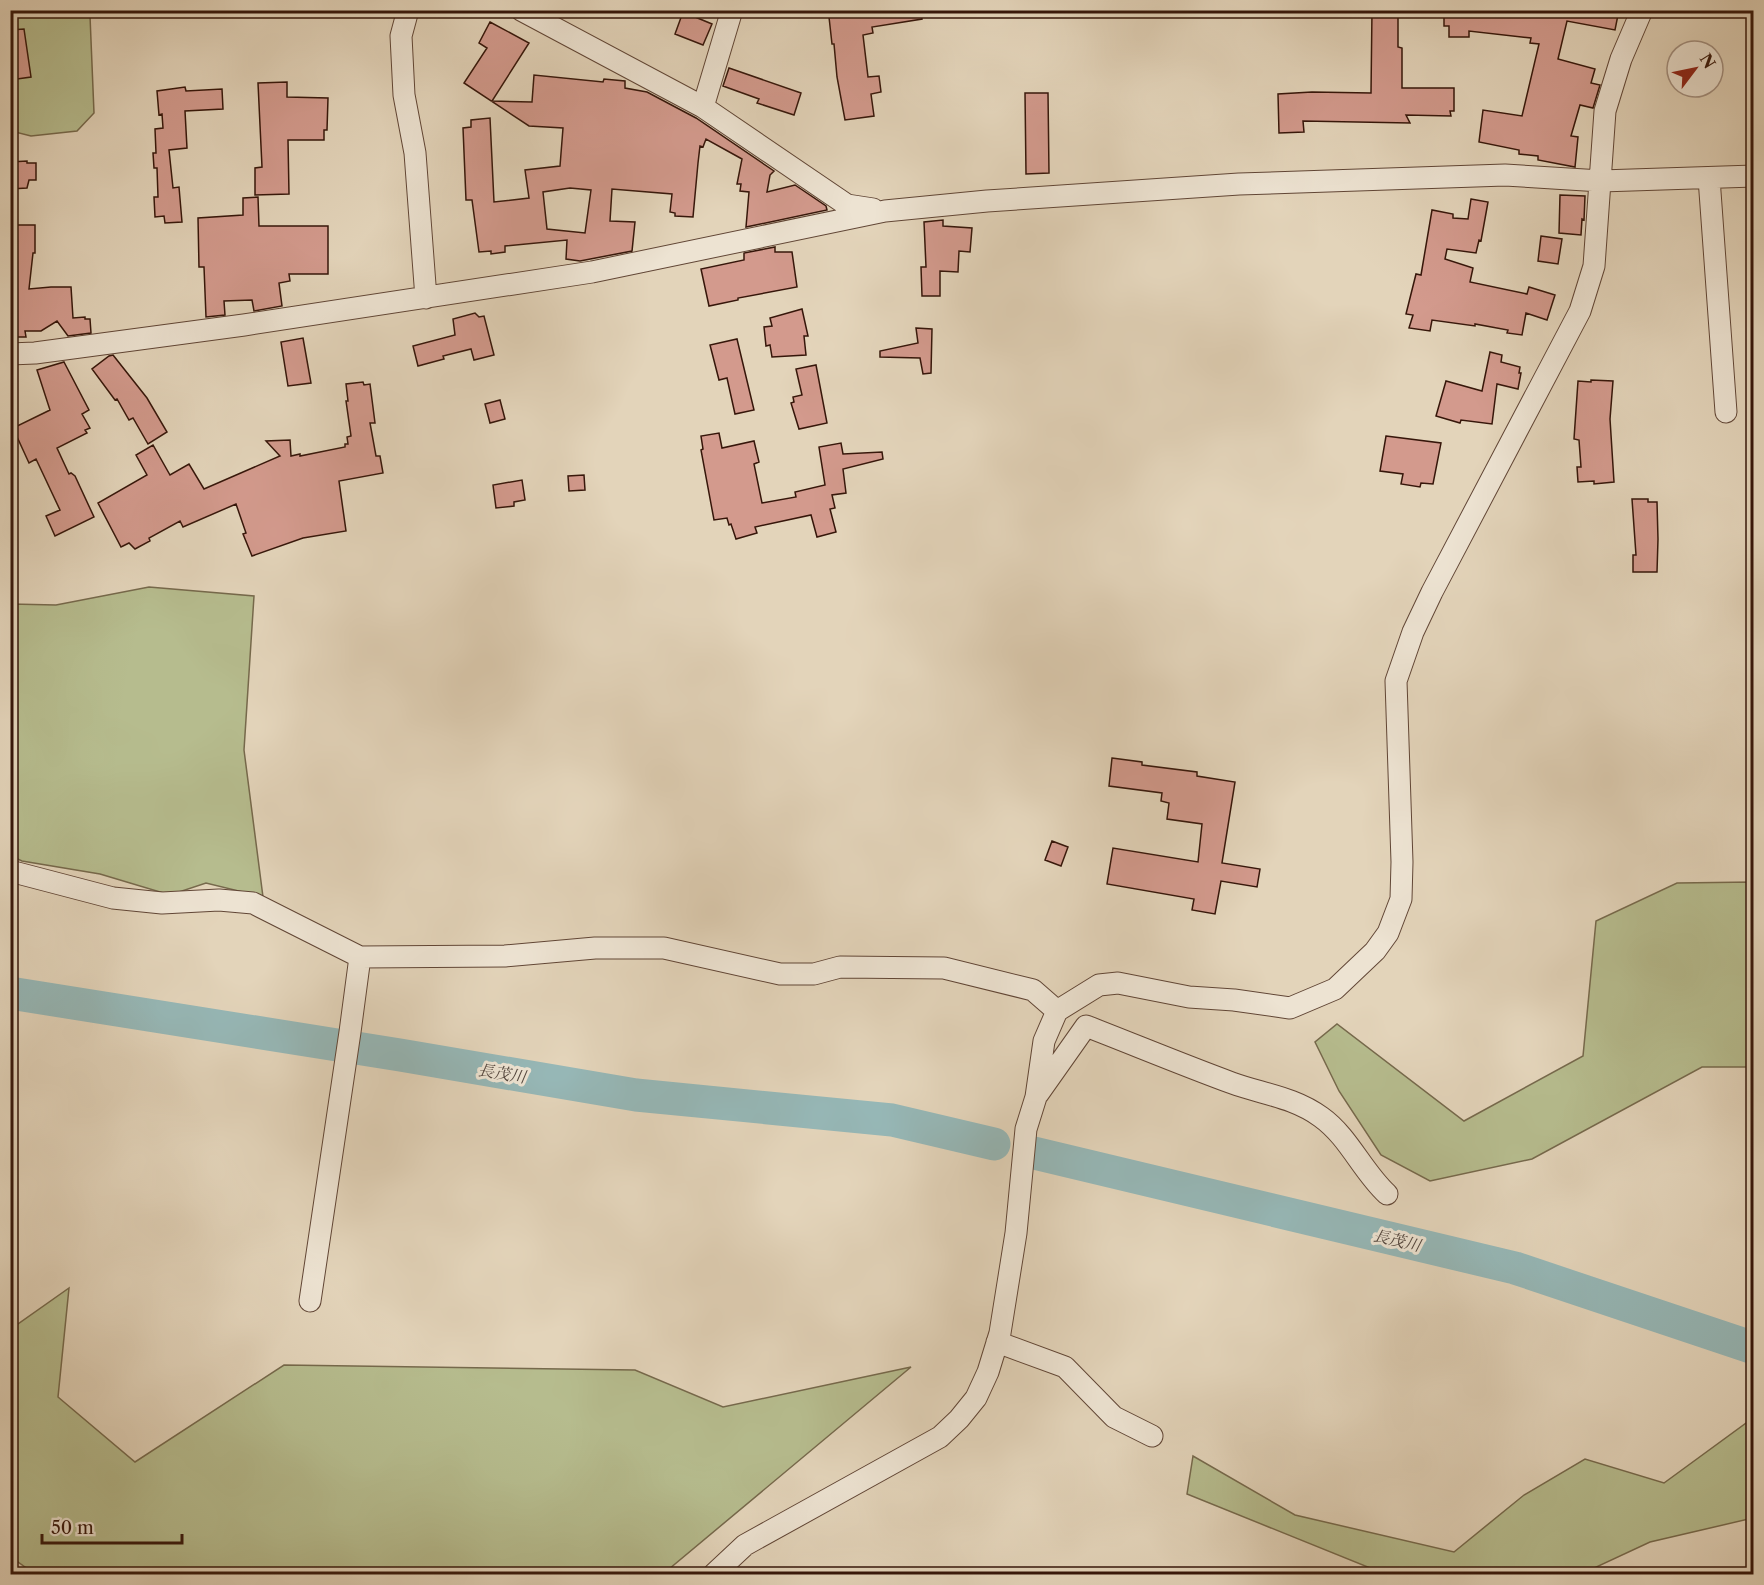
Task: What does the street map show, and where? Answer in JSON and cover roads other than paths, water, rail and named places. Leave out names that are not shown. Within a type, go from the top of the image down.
[{"type":"street","points":[[408,10],[401,36],[404,95],[414,153],[426,298]]},
{"type":"street","points":[[520,10],[703,107],[847,205],[885,211]]},
{"type":"street","points":[[703,107],[732,10]]},
{"type":"street","points":[[714,1575],[745,1545],[939,1437],[959,1419],[976,1398],[988,1372],[997,1342],[1016,1233],[1026,1129],[1036,1097],[1044,1041],[1057,1011],[1099,985],[1118,983],[1189,997],[1234,1000],[1290,1008],[1335,989],[1375,951],[1388,933],[1401,899],[1402,862],[1396,681],[1413,632],[1432,592],[1580,311],[1594,266],[1605,111],[1621,59],[1642,10]]},
{"type":"street","points":[[10,354],[35,353],[244,325],[592,272],[885,211],[1239,184],[1505,175],[1601,181],[1754,176]]},
{"type":"street","points":[[1709,178],[1726,412]]},
{"type":"street","points":[[10,871],[113,898],[162,903],[219,900],[253,903],[360,957],[505,956],[595,948],[664,948],[780,974],[814,974],[840,967],[944,968],[1033,990],[1057,1011]]},
{"type":"street","points":[[310,1301],[360,957]]},
{"type":"street","points":[[1036,1097],[1086,1026],[1235,1084],[1291,1100],[1322,1118],[1345,1141],[1372,1180],[1387,1194]]},
{"type":"street","points":[[997,1342],[1065,1367],[1114,1417],[1152,1436]]},
{"type":"waterway","name":"長茂川","points":[[10,993],[636,1095],[892,1120],[994,1144]]},
{"type":"waterway","name":"長茂川","points":[[1034,1153],[1515,1268],[1754,1348]]}]
